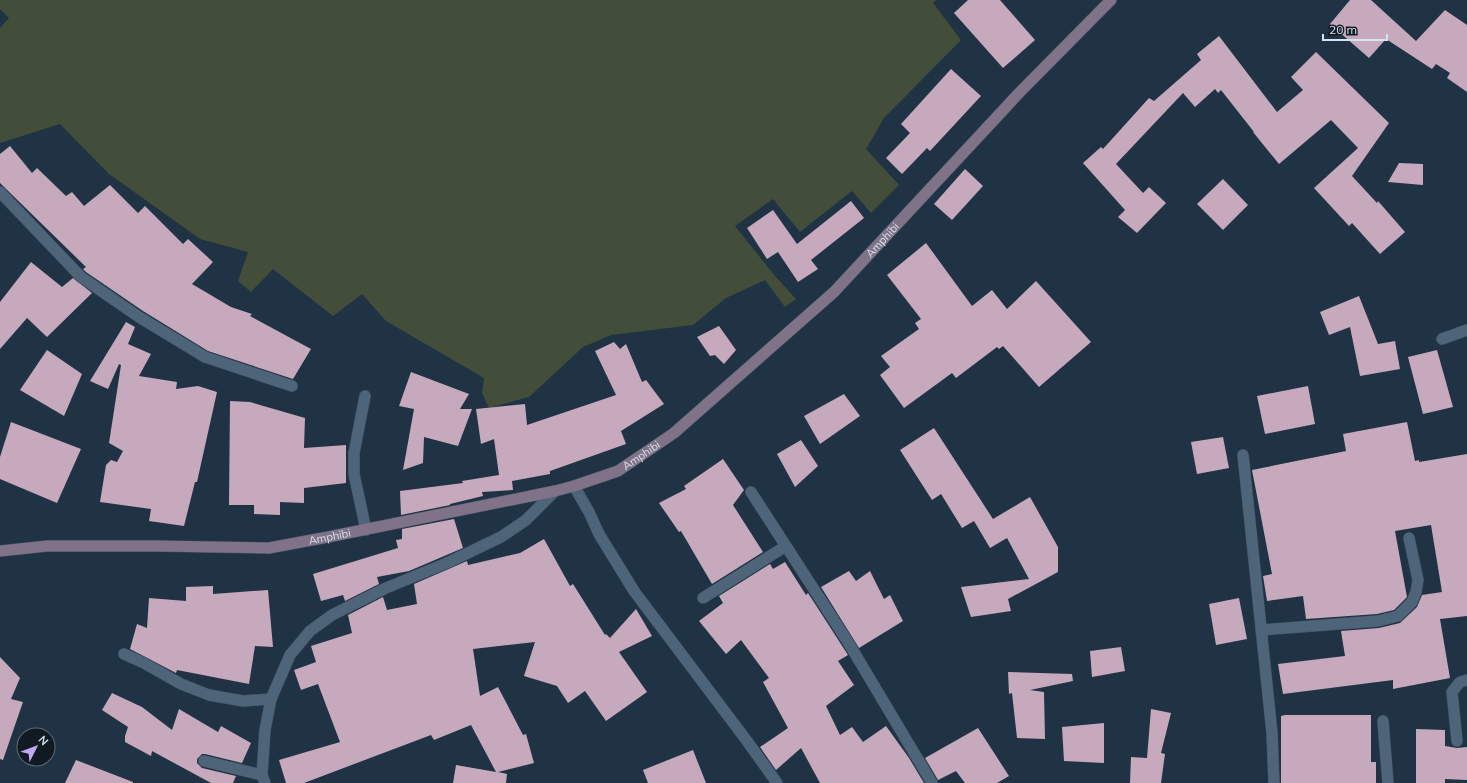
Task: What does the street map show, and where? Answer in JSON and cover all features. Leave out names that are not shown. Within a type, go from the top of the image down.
[{"type":"main road","name":"Amphibi","points":[[0,551],[47,546],[269,548],[366,530],[555,491],[574,486],[618,470],[674,433],[834,292],[1020,93],[1111,0]]},
{"type":"street","points":[[0,192],[81,277],[139,317],[205,357],[292,386]]},
{"type":"street","points":[[1442,339],[1467,330]]},
{"type":"street","points":[[365,396],[354,453],[354,474],[366,530]]},
{"type":"street","points":[[1243,455],[1272,733],[1274,783]]},
{"type":"street","points":[[574,486],[589,512],[598,534],[634,591],[747,740],[777,783]]},
{"type":"street","points":[[204,761],[263,779],[265,730],[271,699],[290,655],[310,631],[332,615],[386,588],[447,563],[500,537],[526,520],[555,491]]},
{"type":"street","points":[[751,492],[848,642],[932,783]]},
{"type":"street","points":[[1261,630],[1378,620],[1398,616],[1412,602],[1416,592],[1418,580],[1409,538]]},
{"type":"street","points":[[703,598],[786,546]]},
{"type":"street","points":[[124,654],[144,663],[181,684],[209,695],[243,701],[271,699]]},
{"type":"street","points":[[1457,741],[1452,692],[1460,682],[1467,680]]},
{"type":"street","points":[[1383,721],[1388,783]]},
{"type":"green space","points":[[0,0],[936,0],[933,3],[961,40],[884,118],[866,149],[899,185],[871,213],[852,191],[800,232],[773,199],[735,226],[775,276],[796,299],[785,307],[765,280],[726,298],[693,325],[611,335],[583,347],[529,397],[489,408],[482,393],[484,378],[386,321],[362,294],[333,316],[273,269],[251,292],[238,281],[248,252],[200,239],[109,174],[60,124],[0,143],[0,28],[9,18],[0,9]]},
{"type":"building","points":[[968,0],[1000,0],[1035,40],[1003,68],[954,13]]},
{"type":"building","points":[[1350,0],[1371,0],[1416,41],[1445,10],[1467,25],[1467,92],[1447,78],[1450,73],[1436,64],[1432,69],[1386,39],[1369,58],[1330,24]]},
{"type":"building","points":[[1219,36],[1277,112],[1303,90],[1291,77],[1316,52],[1389,123],[1352,176],[1377,203],[1378,201],[1405,232],[1380,254],[1352,223],[1349,226],[1314,188],[1358,148],[1331,120],[1279,164],[1221,90],[1218,93],[1215,89],[1195,107],[1183,93],[1116,164],[1143,193],[1149,187],[1166,203],[1137,233],[1118,217],[1125,210],[1083,163],[1101,147],[1103,149],[1149,98],[1154,101],[1201,60],[1197,54]]},
{"type":"building","points":[[951,69],[981,96],[930,151],[927,148],[902,174],[886,158],[910,133],[901,124]]},
{"type":"building","points":[[10,146],[32,173],[37,168],[66,196],[72,192],[84,206],[110,185],[138,213],[145,206],[183,244],[188,239],[213,262],[192,284],[231,307],[252,314],[250,316],[311,349],[293,379],[208,351],[143,311],[86,272],[83,269],[86,267],[0,183],[0,154]]},
{"type":"building","points":[[1399,163],[1423,164],[1423,185],[1388,182]]},
{"type":"building","points":[[965,169],[983,186],[952,220],[934,204]]},
{"type":"building","points":[[1223,179],[1248,205],[1223,230],[1197,204]]},
{"type":"building","points":[[851,201],[864,218],[811,260],[818,269],[798,282],[778,252],[767,259],[747,228],[773,210],[797,244]]},
{"type":"building","points":[[926,243],[972,306],[992,290],[1007,309],[1036,281],[1091,342],[1039,387],[1003,346],[999,349],[997,347],[956,378],[952,373],[904,408],[880,375],[890,367],[881,356],[919,329],[915,323],[921,319],[887,275]]},
{"type":"building","points":[[31,262],[62,287],[73,278],[92,293],[47,337],[27,318],[0,349],[0,302]]},
{"type":"building","points":[[1359,296],[1378,344],[1395,341],[1400,369],[1360,376],[1350,327],[1329,335],[1320,312]]},
{"type":"building","points":[[126,322],[135,327],[128,344],[151,354],[139,376],[177,382],[176,389],[198,386],[217,392],[197,482],[195,482],[184,526],[149,521],[151,509],[100,502],[106,465],[111,460],[117,462],[123,451],[109,443],[121,365],[119,364],[108,389],[90,381]]},
{"type":"building","points":[[719,326],[736,350],[724,364],[715,355],[710,356],[697,337]]},
{"type":"building","points":[[614,342],[620,349],[626,344],[642,382],[646,380],[664,404],[621,431],[626,444],[550,471],[550,474],[512,481],[513,490],[482,492],[483,496],[450,505],[401,515],[400,491],[463,483],[462,481],[499,475],[494,439],[481,444],[476,409],[525,404],[527,425],[616,395],[595,351]]},
{"type":"building","points":[[47,350],[82,374],[64,416],[20,390]]},
{"type":"building","points":[[1437,350],[1453,407],[1423,414],[1408,357]]},
{"type":"building","points":[[411,372],[469,394],[460,409],[472,409],[458,446],[424,437],[423,463],[403,470],[414,409],[399,406]]},
{"type":"building","points":[[1308,386],[1315,424],[1265,434],[1257,396]]},
{"type":"building","points":[[844,394],[860,416],[820,444],[804,416]]},
{"type":"building","points":[[230,401],[250,402],[305,418],[304,448],[346,445],[346,483],[304,488],[304,503],[280,502],[280,515],[254,514],[254,505],[229,505]]},
{"type":"building","points":[[11,422],[81,449],[57,503],[0,479],[0,457]]},
{"type":"building","points":[[1407,422],[1415,461],[1419,460],[1419,462],[1467,454],[1467,616],[1440,619],[1450,678],[1393,689],[1393,680],[1283,694],[1278,664],[1345,656],[1341,631],[1379,628],[1400,623],[1417,607],[1422,595],[1442,592],[1431,525],[1395,531],[1407,597],[1394,610],[1377,614],[1306,619],[1303,596],[1267,601],[1263,576],[1272,574],[1252,470],[1346,451],[1343,434]]},
{"type":"building","points":[[934,428],[993,519],[1030,497],[1058,547],[1058,572],[1008,599],[1011,611],[971,617],[961,587],[1029,579],[1007,538],[990,548],[974,521],[962,528],[941,494],[932,500],[900,450]]},
{"type":"building","points":[[1223,437],[1229,468],[1197,474],[1191,442]]},
{"type":"building","points":[[801,440],[818,466],[795,487],[777,454]]},
{"type":"building","points":[[723,459],[744,490],[733,505],[763,552],[712,584],[681,531],[679,532],[659,503],[686,489],[684,486]]},
{"type":"building","points":[[454,519],[463,548],[409,571],[377,577],[379,584],[345,601],[343,595],[321,601],[313,574],[398,548],[396,540],[402,539],[402,529]]},
{"type":"building","points":[[544,539],[570,586],[573,584],[605,635],[606,634],[610,638],[636,609],[652,636],[619,652],[647,692],[606,721],[585,691],[568,703],[557,686],[524,676],[535,642],[473,649],[480,696],[498,687],[523,735],[526,734],[534,763],[498,772],[507,774],[506,783],[453,783],[456,765],[496,772],[471,725],[434,740],[431,735],[304,783],[286,783],[279,760],[340,742],[318,684],[301,690],[294,670],[316,662],[311,646],[352,633],[348,615],[383,597],[387,610],[417,604],[414,584],[467,561],[468,565],[520,553]]},
{"type":"building","points":[[785,562],[806,595],[808,593],[848,655],[838,661],[854,685],[826,706],[840,735],[852,727],[863,742],[886,726],[909,758],[924,783],[820,783],[801,748],[776,770],[760,747],[788,728],[763,682],[769,678],[741,640],[726,654],[699,621],[723,603],[719,596],[770,564],[773,569]]},
{"type":"building","points":[[849,571],[856,581],[870,571],[884,599],[890,595],[903,621],[859,648],[821,587]]},
{"type":"building","points":[[213,586],[213,594],[268,590],[273,647],[255,646],[249,684],[177,670],[176,673],[130,649],[137,624],[147,628],[149,598],[186,601],[186,587]]},
{"type":"building","points":[[1239,598],[1247,639],[1216,645],[1209,604]]},
{"type":"building","points":[[1121,647],[1125,671],[1092,677],[1090,651]]},
{"type":"building","points":[[0,657],[20,678],[11,699],[23,702],[3,760],[0,759]]},
{"type":"building","points":[[1008,672],[1072,674],[1073,681],[1030,690],[1044,692],[1045,739],[1017,738],[1012,693],[1009,694]]},
{"type":"building","points":[[112,693],[142,707],[172,730],[179,709],[218,732],[221,726],[251,743],[242,763],[205,754],[202,754],[197,759],[197,763],[202,768],[236,776],[233,783],[211,783],[152,751],[151,756],[125,742],[128,727],[102,710]]},
{"type":"building","points":[[1151,709],[1171,713],[1161,753],[1165,754],[1161,783],[1130,783],[1131,757],[1147,758]]},
{"type":"building","points":[[1371,715],[1371,762],[1376,762],[1376,783],[1281,783],[1281,716]]},
{"type":"building","points":[[1104,723],[1104,763],[1064,761],[1062,727]]},
{"type":"building","points":[[978,728],[1009,776],[997,783],[965,783],[956,771],[938,780],[925,758]]},
{"type":"building","points":[[1416,729],[1445,730],[1445,746],[1457,748],[1467,747],[1467,780],[1445,779],[1445,783],[1416,783]]},
{"type":"building","points":[[693,750],[706,783],[648,783],[643,770]]},
{"type":"building","points":[[76,760],[133,782],[133,783],[65,783]]}]
